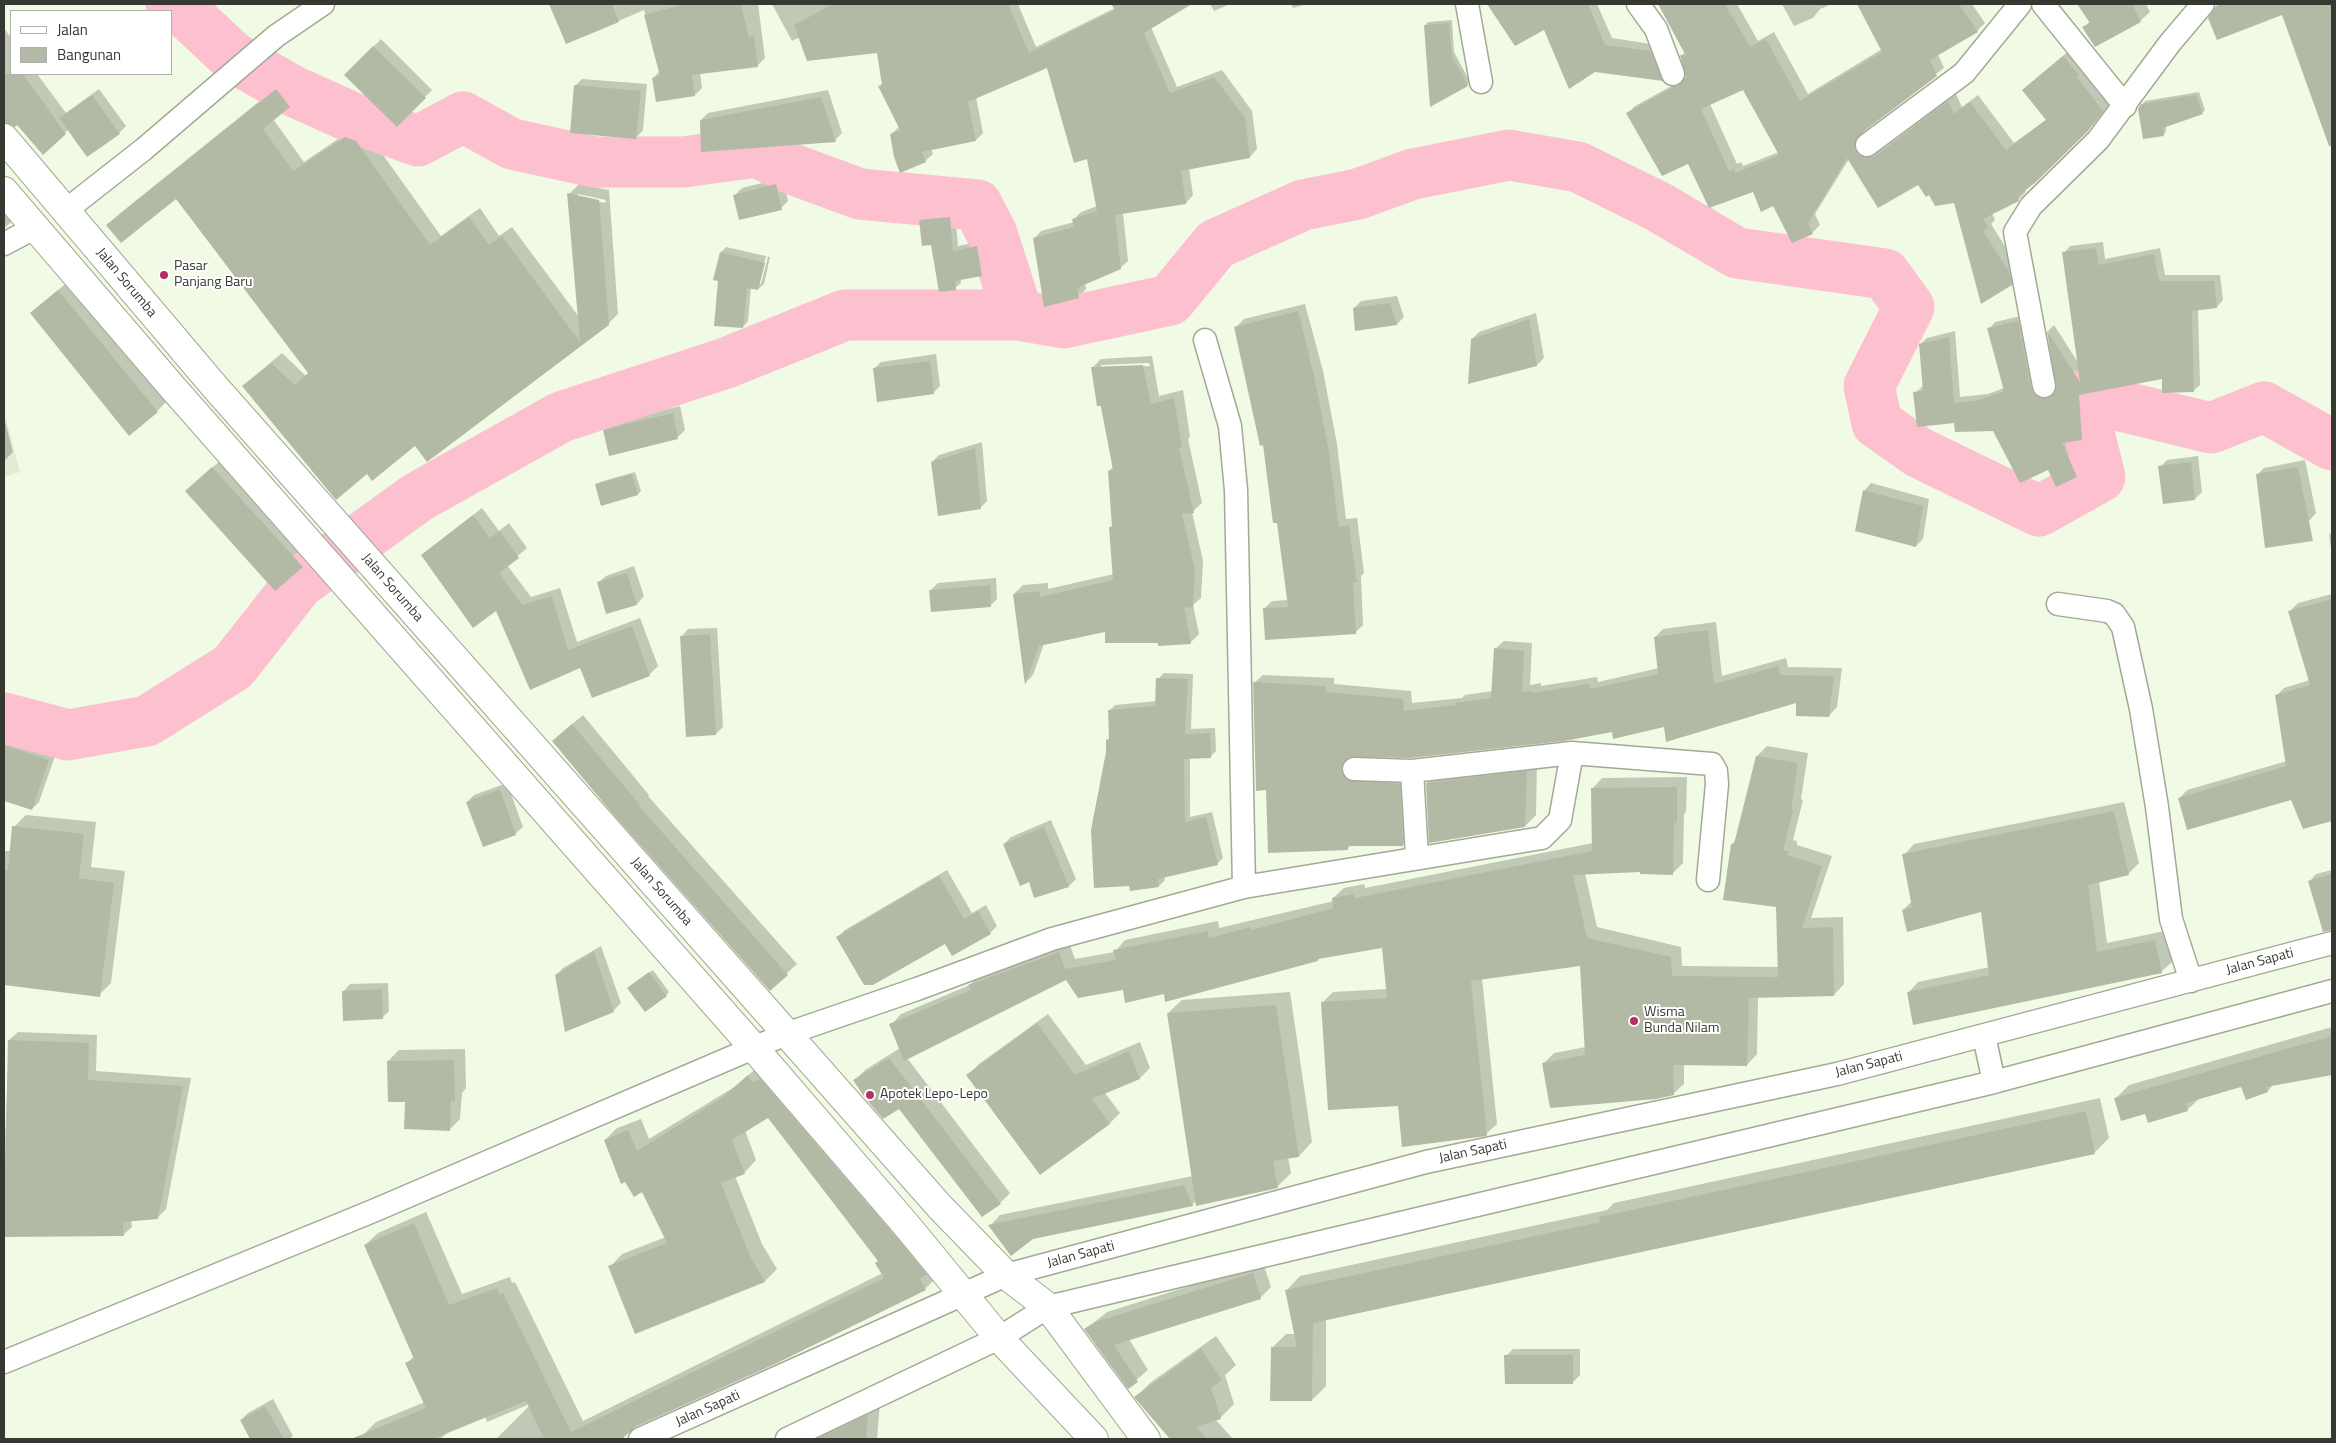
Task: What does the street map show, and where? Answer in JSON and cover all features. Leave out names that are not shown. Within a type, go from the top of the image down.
[{"type":"street","points":[[65,212],[144,149],[276,36],[323,4]]},
{"type":"street","points":[[1467,4],[1481,82]]},
{"type":"street","points":[[1638,4],[1656,29],[1673,74]]},
{"type":"street","points":[[1867,144],[1964,73],[2020,4]]},
{"type":"street","points":[[2043,4],[2125,106]]},
{"type":"street","points":[[2044,386],[2015,232],[2031,206],[2098,140],[2170,43],[2203,4]]},
{"type":"street","name":"Jalan Sorumba","points":[[4,138],[198,367],[934,1200],[1006,1275],[1048,1307],[1146,1439]]},
{"type":"street","points":[[4,191],[173,388],[754,1048],[964,1294],[999,1338],[1094,1439]]},
{"type":"street","points":[[4,244],[34,228]]},
{"type":"street","points":[[1205,340],[1230,426],[1236,490],[1244,887]]},
{"type":"street","points":[[173,388],[198,367]]},
{"type":"street","points":[[2058,604],[2107,611],[2114,614],[2123,627],[2147,748],[2171,919],[2191,981]]},
{"type":"street","points":[[4,1362],[364,1215],[786,1034],[1052,939],[1244,887],[1417,857],[1542,838],[1560,820],[1572,753]]},
{"type":"street","points":[[1354,769],[1412,771],[1572,753],[1712,764],[1716,771],[1717,784],[1708,880]]},
{"type":"street","points":[[1412,771],[1417,857]]},
{"type":"street","name":"Jalan Sapati","points":[[640,1439],[1006,1275],[1426,1162],[1837,1074],[2332,943]]},
{"type":"street","points":[[786,1439],[999,1338],[1048,1307],[1994,1082],[2332,991]]},
{"type":"street","points":[[1984,1036],[1994,1082]]},
{"type":"shaded area","points":[[4,411],[20,472],[4,477]]},
{"type":"building","points":[[549,4],[612,4],[619,22],[566,44]]},
{"type":"building","points":[[684,4],[741,4],[749,37],[754,36],[758,67],[692,75],[695,96],[656,102],[652,78],[660,76],[644,15]]},
{"type":"building","points":[[833,4],[1008,4],[1029,53],[1115,10],[1111,4],[1192,4],[1144,33],[1170,93],[1214,77],[1245,118],[1250,158],[1181,171],[1186,204],[1115,215],[1121,269],[1077,288],[1079,298],[1044,307],[1033,238],[1074,227],[1072,219],[1097,211],[1087,159],[1074,163],[1047,68],[968,102],[976,141],[922,152],[926,162],[900,173],[894,157],[890,134],[900,130],[878,86],[882,85],[877,53],[807,61],[794,25]]},
{"type":"building","points":[[1487,4],[1588,4],[1605,45],[1650,51],[1663,81],[1595,72],[1569,89],[1544,30],[1515,46]]},
{"type":"building","points":[[1658,4],[1725,4],[1750,47],[1766,39],[1800,101],[1882,52],[1857,4],[1959,4],[1978,32],[1930,60],[1937,76],[1859,135],[1854,147],[1862,157],[1875,156],[1948,101],[1954,114],[1970,102],[2006,150],[2046,120],[2022,90],[2063,56],[2079,75],[2077,77],[2103,111],[2088,131],[2036,182],[2018,196],[2019,201],[1983,219],[1988,228],[1983,231],[2009,272],[2012,285],[1981,304],[1954,203],[1935,206],[1929,195],[1926,197],[1918,185],[1878,208],[1847,158],[1808,223],[1813,234],[1792,243],[1773,206],[1761,212],[1753,192],[1709,208],[1688,164],[1662,176],[1626,113],[1678,86],[1686,77],[1680,55],[1686,56]],"holes":[[[1743,90],[1779,155],[1735,173],[1734,169],[1729,171],[1701,109]]]},
{"type":"building","points":[[2077,4],[2132,4],[2141,22],[2095,47],[2082,27],[2090,23]]},
{"type":"building","points":[[2221,4],[2332,4],[2332,146],[2329,146],[2282,15],[2217,40],[2208,18],[2216,6]]},
{"type":"building","points":[[1449,23],[1452,56],[1468,86],[1430,107],[1424,25]]},
{"type":"building","points":[[373,46],[426,98],[397,127],[344,75]]},
{"type":"building","points":[[4,74],[24,75],[66,134],[43,155],[17,125],[15,127],[4,123]]},
{"type":"building","points":[[574,85],[641,91],[636,139],[570,133]]},
{"type":"building","points":[[276,89],[290,107],[263,129],[293,171],[345,137],[356,141],[430,245],[469,217],[489,245],[502,236],[580,342],[567,193],[599,200],[609,325],[427,462],[415,446],[372,481],[367,474],[336,500],[242,386],[271,363],[295,385],[308,373],[176,199],[121,243],[106,225]]},
{"type":"building","points":[[92,95],[120,134],[87,157],[59,118]]},
{"type":"building","points":[[2196,95],[2203,114],[2163,128],[2164,136],[2143,139],[2138,109],[2141,104]]},
{"type":"building","points":[[821,97],[836,142],[701,152],[700,120]]},
{"type":"building","points":[[776,184],[782,210],[739,220],[733,195]]},
{"type":"building","points":[[950,217],[953,251],[977,246],[982,276],[955,281],[956,290],[939,292],[931,245],[922,246],[919,220]]},
{"type":"building","points":[[2096,248],[2099,265],[2154,254],[2159,281],[2214,281],[2217,308],[2192,311],[2194,392],[2162,393],[2162,379],[2079,395],[2082,440],[2062,443],[2077,477],[2056,487],[2048,470],[2020,483],[1993,431],[1955,432],[1954,423],[1917,427],[1913,392],[1923,391],[1919,344],[1949,337],[1954,403],[1980,400],[2004,391],[1987,328],[2018,321],[2034,395],[2047,399],[2056,390],[2047,331],[2080,382],[2062,252]]},
{"type":"building","points":[[720,252],[765,263],[758,290],[747,288],[743,328],[714,326],[718,281],[713,280]]},
{"type":"building","points":[[58,290],[158,412],[129,436],[30,313]]},
{"type":"building","points":[[1390,303],[1397,325],[1355,331],[1353,308]]},
{"type":"building","points":[[1298,311],[1315,380],[1329,452],[1339,527],[1349,525],[1357,582],[1353,583],[1356,634],[1265,640],[1263,608],[1288,607],[1277,523],[1273,523],[1263,445],[1260,446],[1234,327]]},
{"type":"building","points":[[1529,319],[1537,366],[1468,384],[1471,339]]},
{"type":"building","points":[[930,361],[934,394],[877,402],[873,368]]},
{"type":"building","points":[[1143,365],[1151,404],[1174,398],[1182,447],[1179,448],[1194,513],[1182,514],[1195,570],[1193,608],[1184,607],[1191,644],[1158,646],[1158,643],[1105,643],[1105,632],[1039,646],[1025,685],[1013,594],[1039,591],[1040,597],[1113,580],[1109,527],[1112,527],[1108,471],[1113,470],[1101,406],[1097,406],[1091,367]]},
{"type":"building","points":[[673,413],[678,439],[609,456],[603,430]]},
{"type":"building","points":[[975,448],[981,509],[938,516],[931,462]]},
{"type":"building","points":[[2191,462],[2195,500],[2163,504],[2158,466]]},
{"type":"building","points":[[212,467],[303,567],[275,591],[185,491]]},
{"type":"building","points":[[2298,467],[2313,541],[2265,548],[2256,474]]},
{"type":"building","points":[[632,474],[638,495],[601,506],[595,484]]},
{"type":"building","points":[[1863,490],[1923,506],[1916,547],[1855,531]]},
{"type":"building","points":[[473,515],[490,538],[500,531],[519,558],[499,573],[522,605],[552,596],[568,650],[632,626],[650,676],[592,698],[580,668],[530,690],[496,611],[473,628],[421,555]]},
{"type":"building","points":[[627,573],[637,605],[606,614],[597,582]]},
{"type":"building","points":[[990,585],[991,607],[931,612],[929,590]]},
{"type":"building","points":[[2332,599],[2332,821],[2303,829],[2291,800],[2187,830],[2178,798],[2286,766],[2275,695],[2310,685],[2288,611]]},
{"type":"building","points":[[1708,630],[1714,684],[1778,666],[1780,675],[1834,676],[1829,717],[1796,716],[1796,703],[1666,742],[1664,727],[1613,739],[1612,732],[1564,741],[1411,758],[1348,757],[1343,762],[1341,769],[1348,780],[1400,784],[1403,846],[1348,846],[1348,850],[1268,853],[1266,790],[1256,791],[1253,682],[1326,686],[1326,692],[1403,699],[1404,711],[1456,705],[1455,703],[1491,698],[1494,648],[1524,651],[1522,692],[1533,691],[1533,693],[1589,684],[1590,689],[1658,674],[1654,637]]},
{"type":"building","points":[[710,634],[716,735],[686,737],[680,636]]},
{"type":"building","points":[[1156,678],[1188,679],[1185,734],[1210,733],[1211,758],[1184,759],[1185,822],[1206,817],[1218,865],[1158,879],[1159,887],[1130,891],[1129,886],[1094,888],[1091,830],[1106,752],[1106,740],[1109,739],[1108,710],[1155,706]]},
{"type":"building","points":[[572,724],[639,806],[788,975],[770,991],[612,813],[552,741]]},
{"type":"building","points":[[4,745],[49,760],[32,810],[4,801]]},
{"type":"building","points":[[1756,756],[1798,763],[1791,810],[1793,810],[1783,851],[1788,851],[1787,855],[1822,866],[1802,928],[1833,927],[1834,996],[1749,998],[1747,1066],[1673,1065],[1674,1095],[1656,1099],[1550,1108],[1542,1063],[1585,1055],[1580,966],[1471,981],[1487,1136],[1402,1147],[1398,1106],[1328,1110],[1321,1002],[1387,998],[1382,948],[1318,959],[1318,961],[1165,1002],[1164,994],[1125,1003],[1123,990],[1078,998],[1066,980],[904,1061],[889,1024],[971,990],[968,985],[1059,952],[1065,969],[1116,960],[1113,950],[1208,931],[1209,938],[1250,927],[1251,930],[1333,908],[1332,898],[1354,894],[1355,898],[1592,851],[1591,788],[1677,787],[1677,823],[1674,823],[1673,875],[1640,874],[1640,872],[1573,875],[1587,938],[1671,957],[1672,976],[1778,977],[1776,907],[1723,900],[1731,844],[1734,844]]},
{"type":"building","points":[[1527,771],[1525,827],[1429,843],[1426,783]]},
{"type":"building","points":[[500,789],[516,835],[483,847],[466,802]]},
{"type":"building","points":[[2114,811],[2129,875],[2088,885],[2097,952],[2155,940],[2162,973],[1913,1025],[1907,992],[1989,975],[1981,912],[1907,932],[1902,910],[1912,907],[1902,854]]},
{"type":"building","points":[[12,826],[84,834],[79,878],[114,883],[100,997],[4,985],[4,869],[8,870]]},
{"type":"building","points":[[1044,827],[1069,887],[1034,898],[1029,882],[1020,886],[1003,844]]},
{"type":"building","points":[[2332,874],[2332,930],[2323,932],[2308,881]]},
{"type":"building","points":[[939,876],[964,919],[978,911],[991,934],[952,956],[945,944],[873,985],[864,985],[836,937]]},
{"type":"building","points":[[594,952],[614,1012],[565,1032],[555,975]]},
{"type":"building","points":[[649,972],[667,996],[645,1012],[627,988]]},
{"type":"building","points":[[382,989],[383,1019],[343,1021],[342,991]]},
{"type":"building","points":[[1276,1005],[1299,1157],[1273,1161],[1278,1188],[1196,1206],[1167,1013]]},
{"type":"building","points":[[1037,1023],[1075,1075],[1129,1051],[1140,1079],[1092,1099],[1110,1124],[1040,1175],[966,1075]]},
{"type":"building","points":[[2332,1036],[2332,1075],[2266,1087],[2268,1092],[2246,1100],[2241,1087],[2186,1103],[2188,1111],[2148,1123],[2145,1114],[2121,1121],[2114,1098]]},
{"type":"building","points":[[8,1040],[89,1043],[88,1080],[183,1086],[158,1219],[123,1222],[124,1236],[4,1237]]},
{"type":"building","points":[[889,1058],[1001,1204],[982,1217],[899,1109],[883,1119],[853,1080]]},
{"type":"building","points":[[454,1060],[455,1101],[451,1101],[450,1131],[404,1129],[405,1102],[388,1102],[387,1061]]},
{"type":"building","points":[[748,1075],[752,1082],[760,1079],[927,1274],[920,1279],[926,1290],[775,1364],[635,1427],[622,1439],[544,1439],[526,1401],[433,1439],[351,1439],[426,1408],[405,1363],[414,1359],[364,1245],[414,1223],[449,1305],[497,1288],[500,1295],[503,1293],[571,1432],[884,1278],[875,1263],[878,1261],[768,1118],[732,1140],[745,1174],[721,1183],[750,1256],[765,1282],[635,1334],[608,1266],[667,1243],[642,1192],[634,1197],[625,1182],[621,1184],[604,1140],[628,1130],[637,1151],[722,1098]]},
{"type":"building","points":[[2086,1111],[2095,1154],[1313,1323],[1312,1401],[1270,1401],[1271,1347],[1297,1347],[1285,1290],[1600,1222],[1599,1217]]},
{"type":"building","points":[[1184,1185],[1193,1206],[1033,1239],[1011,1256],[988,1225]]},
{"type":"building","points":[[1253,1273],[1261,1299],[1114,1345],[1138,1382],[1128,1389],[1084,1329],[1095,1322]]},
{"type":"building","points":[[1201,1349],[1222,1380],[1211,1388],[1221,1419],[1196,1427],[1207,1439],[1170,1439],[1134,1397]]},
{"type":"building","points":[[1504,1355],[1573,1355],[1573,1384],[1505,1384]]},
{"type":"building","points":[[265,1406],[284,1439],[250,1439],[240,1420]]},
{"type":"building","points":[[868,1415],[866,1439],[817,1439]]},
{"type":"waterway","points":[[171,4],[186,13],[233,57],[293,91],[353,118],[418,141],[463,117],[512,144],[595,162],[683,162],[757,152],[792,169],[860,194],[977,205],[992,234],[1018,315],[1063,323],[1170,300],[1216,244],[1303,205],[1358,194],[1413,174],[1509,155],[1578,167],[1657,206],[1737,253],[1885,274],[1909,307],[1869,386],[1877,423],[1918,452],[2039,511],[2100,477],[2080,396],[2211,428],[2264,407],[2332,445]]},
{"type":"waterway","points":[[4,718],[68,735],[147,721],[233,667],[299,583],[418,497],[561,417],[726,363],[845,315],[1018,315]]},
{"type":"place","name":"Pasar Panjang Baru","points":[[164,275]]},
{"type":"place","name":"Wisma Bunda Nilam","points":[[1634,1021]]},
{"type":"place","name":"Apotek Lepo-Lepo","points":[[870,1095]]}]
